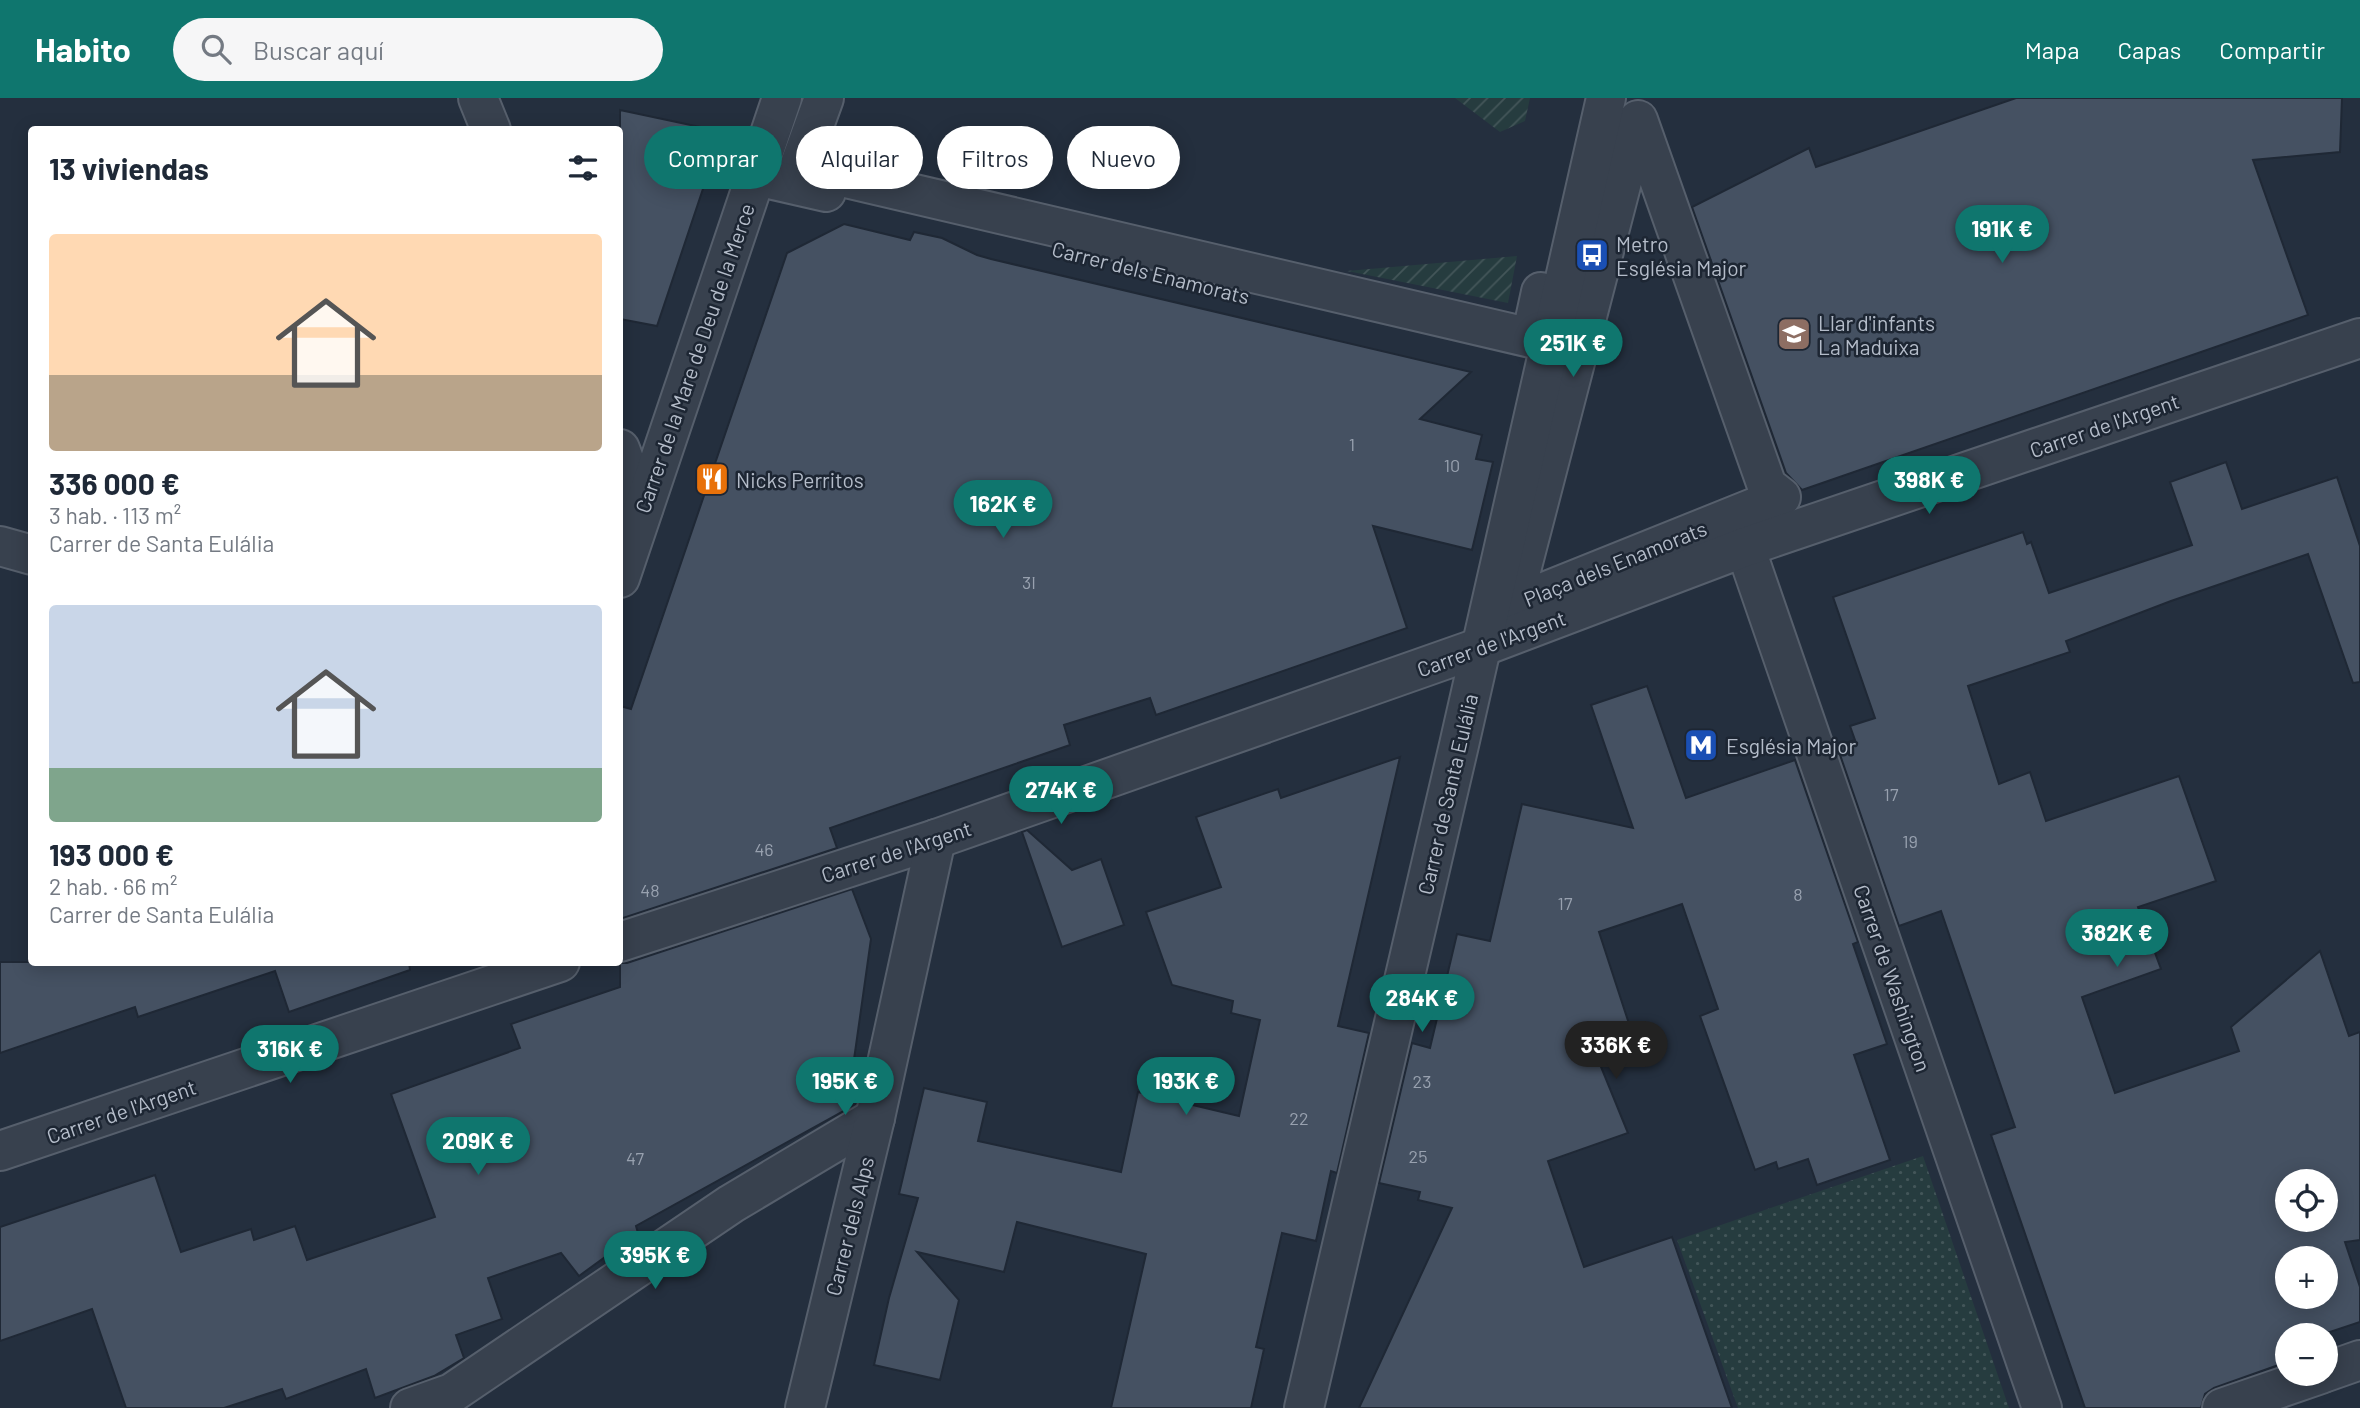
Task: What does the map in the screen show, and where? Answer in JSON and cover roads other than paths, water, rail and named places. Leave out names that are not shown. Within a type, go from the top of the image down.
[{"type":"street","points":[[478,98],[489,126]]},
{"type":"street","name":"Carrer de la Mare de Deu de la Merce","points":[[773,126],[782,98]]},
{"type":"street","points":[[824,98],[799,167],[1531,338],[1583,98]]},
{"type":"street","name":"Carrer de Santa Eulália","points":[[1304,1408],[1606,98]]},
{"type":"street","name":"Plaça dels Enamorats","points":[[1638,120],[1767,486],[1781,497],[1512,605],[1638,120]]},
{"type":"street","name":"Carrer dels Enamorats","points":[[782,182],[1545,368]]},
{"type":"street","name":"Carrer de la Mare de Deu de la Merce","points":[[623,569],[752,189]]},
{"type":"street","name":"Carrer de l'Argent","points":[[623,941],[936,839],[1481,648],[1745,547],[2360,338]]},
{"type":"street","points":[[623,457],[643,509]]},
{"type":"street","points":[[0,546],[28,554]]},
{"type":"street","name":"Carrer de Washington","points":[[1745,547],[2042,1408]]},
{"type":"street","name":"Carrer dels Alps","points":[[805,1408],[875,1118],[936,839]]},
{"type":"street","name":"Carrer de l'Argent","points":[[0,1151],[508,972],[539,966]]},
{"type":"street","points":[[410,1408],[452,1393],[731,1204],[875,1118]]},
{"type":"street","points":[[2338,1368],[2360,1360]]},
{"type":"street","points":[[2222,1408],[2286,1386]]},
{"type":"place","name":"Metro Església Major","points":[[1592,255]]},
{"type":"place","name":"Llar d'infants La Maduixa","points":[[1794,334]]},
{"type":"place","name":"Nicks Perritos","points":[[712,479]]},
{"type":"place","name":"Església Major","points":[[1701,745]]}]
